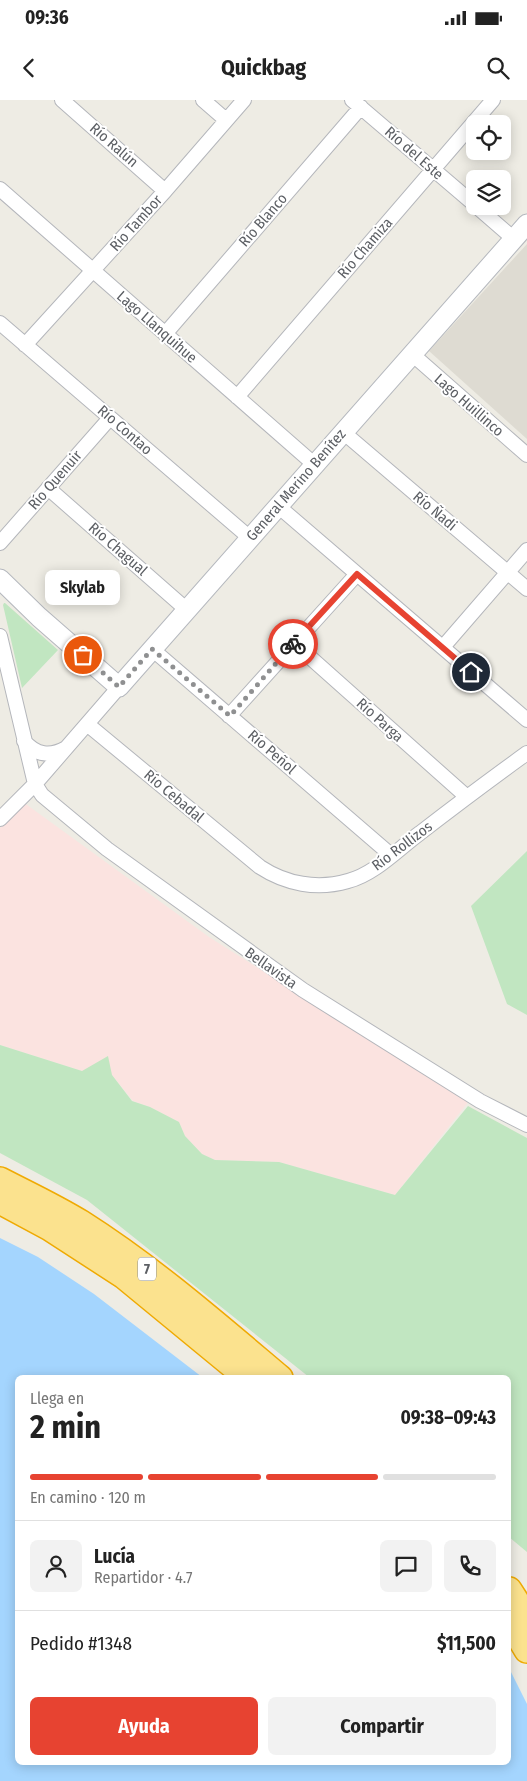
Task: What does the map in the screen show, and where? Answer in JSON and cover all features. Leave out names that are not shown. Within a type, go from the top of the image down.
[{"type":"highway","name":"7","points":[[0,1180],[72,1218],[118,1248],[152,1273],[276,1375]]},
{"type":"highway","name":"7","points":[[0,1201],[50,1228],[124,1276],[244,1375]]},
{"type":"highway","points":[[511,1593],[527,1618]]},
{"type":"highway","points":[[511,1623],[527,1650]]},
{"type":"street","name":"Río Ralún","points":[[62,100],[165,191]]},
{"type":"street","points":[[203,100],[226,120]]},
{"type":"street","name":"Río Tambor","points":[[25,345],[165,191],[244,100]]},
{"type":"street","name":"Río Chamiza","points":[[237,397],[493,100]]},
{"type":"street","name":"Río del Este","points":[[357,104],[466,197]]},
{"type":"street","name":"Río Blanco","points":[[165,334],[357,104]]},
{"type":"street","name":"Lago Llanquihue","points":[[0,189],[315,465]]},
{"type":"street","name":"Río del Este","points":[[486,215],[514,239]]},
{"type":"street","name":"General Merino Benítez","points":[[0,819],[35,784],[527,224]]},
{"type":"street","name":"Río Contao","points":[[0,323],[250,538]]},
{"type":"street","name":"Lago Huillinco","points":[[412,354],[527,455]]},
{"type":"street","name":"Río Quenuir","points":[[0,542],[110,418]]},
{"type":"street","name":"Río Ñadi","points":[[343,432],[527,589]]},
{"type":"street","name":"Río Chagual","points":[[48,488],[187,610]]},
{"type":"street","points":[[278,506],[527,720]]},
{"type":"street","points":[[443,647],[527,550]]},
{"type":"street","points":[[230,716],[357,574]]},
{"type":"street","points":[[0,579],[119,687]]},
{"type":"street","points":[[0,636],[35,784]]},
{"type":"street","name":"Río Parga","points":[[294,643],[467,797]]},
{"type":"street","name":"Río Peñol","points":[[152,649],[391,855]]},
{"type":"street","name":"Río Cebadal","points":[[87,724],[260,867]]},
{"type":"street","points":[[24,741],[34,750],[43,754],[58,752],[66,748]]},
{"type":"street","name":"Río Rollizos","points":[[260,867],[281,879],[314,885],[336,884],[360,877],[527,752]]},
{"type":"street","name":"Bellavista","points":[[35,784],[42,795],[107,849],[281,976],[480,1101],[527,1125]]},
{"type":"shaded area","points":[[527,244],[527,439],[429,351]]},
{"type":"shaded area","points":[[23,802],[209,937],[469,1101],[395,1195],[279,1162],[215,1160],[202,1154],[185,1136],[179,1122],[150,1107],[133,1101],[112,1075],[82,1071],[0,1045],[0,828]]},
{"type":"green space","points":[[4,603],[58,650],[22,688],[3,605]]},
{"type":"green space","points":[[527,851],[527,1015],[507,1004],[471,906]]},
{"type":"green space","points":[[0,1045],[82,1071],[108,1056],[112,1075],[132,1101],[150,1107],[179,1122],[185,1136],[202,1154],[215,1160],[279,1162],[395,1195],[468,1106],[527,1138],[527,1552],[511,1539],[511,1375],[306,1375],[87,1200],[0,1153]]},
{"type":"water","points":[[0,1238],[38,1257],[94,1294],[199,1375],[15,1375],[15,1765],[511,1765],[511,1672],[527,1704],[527,1781],[0,1781]]},
{"type":"way so far","points":[[83,655],[119,687],[152,649],[230,716],[293,644]]},
{"type":"place","name":"Skylab","points":[[83,655]]},
{"type":"route","points":[[293,644],[357,574],[471,672]]}]
